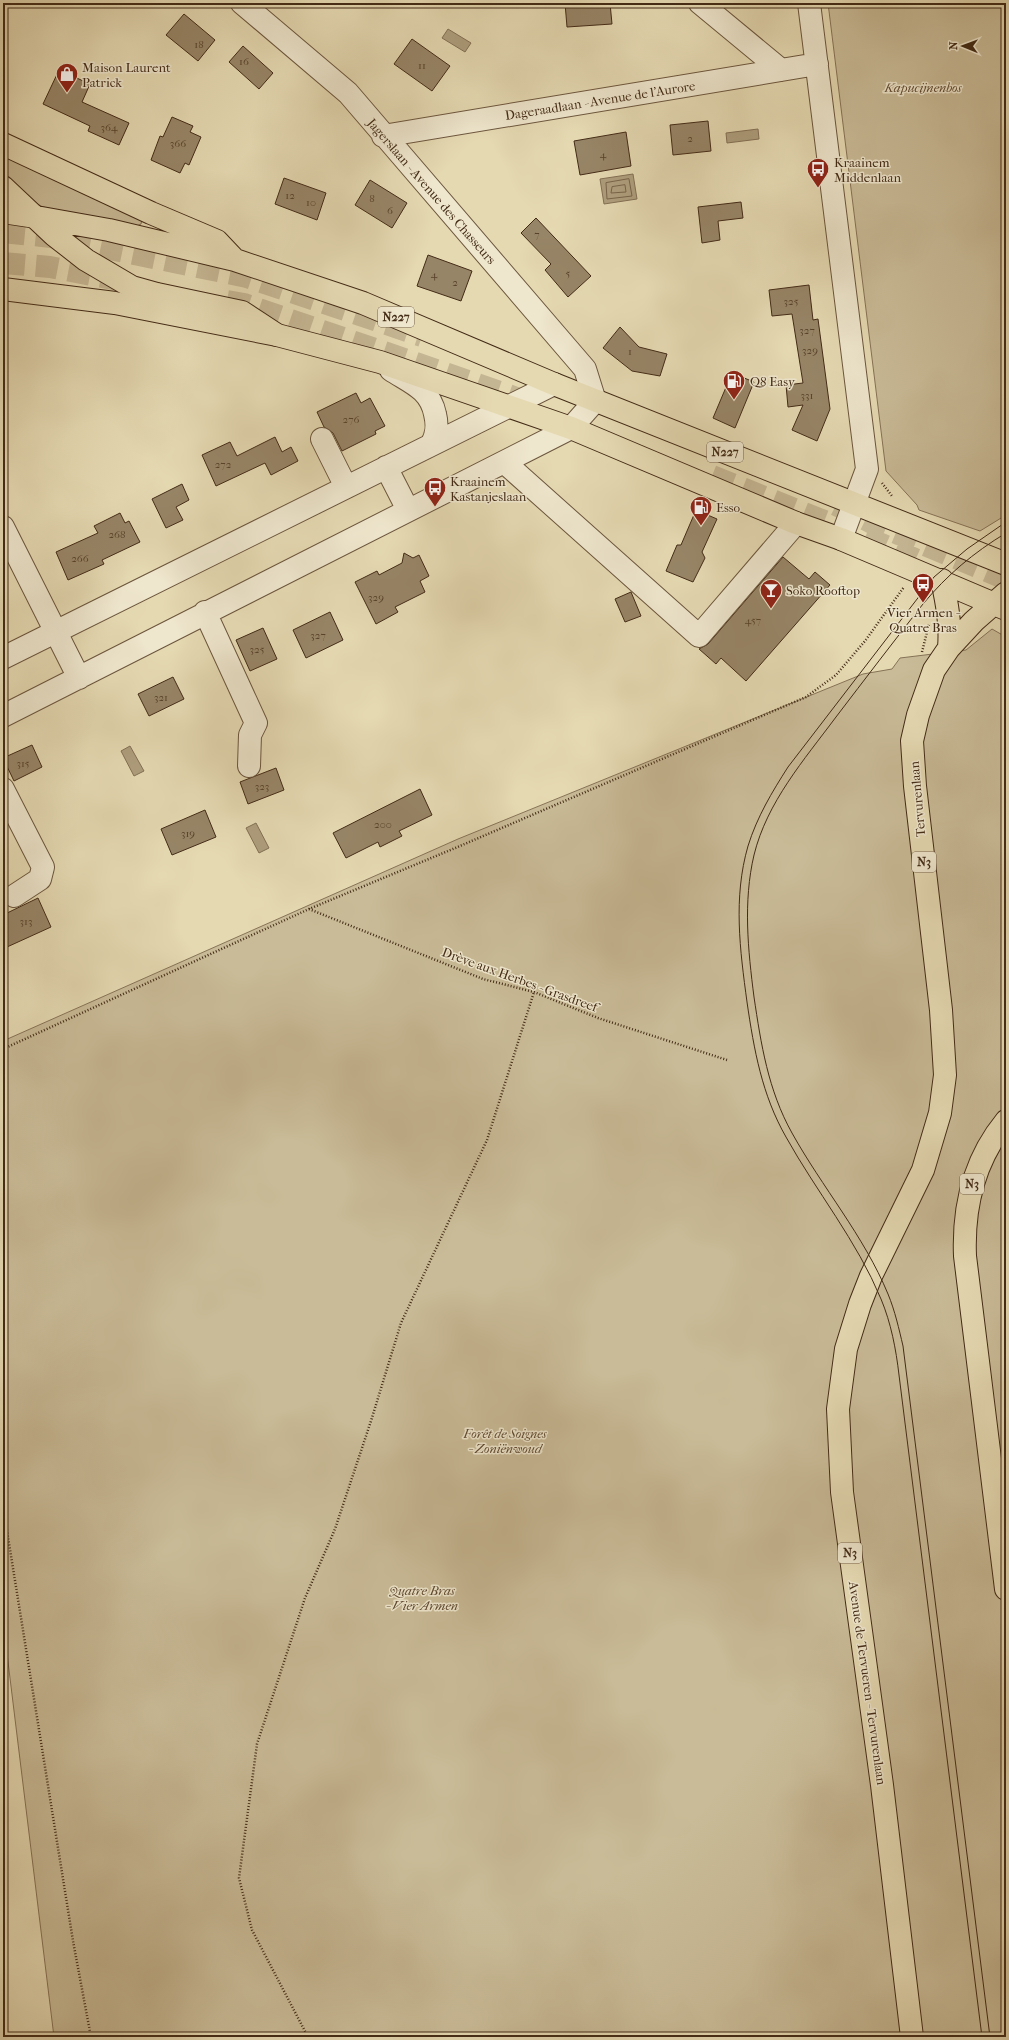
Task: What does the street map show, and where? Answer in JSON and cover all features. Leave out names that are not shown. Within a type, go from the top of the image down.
[{"type":"main road","name":"N227","points":[[3,144],[151,213],[217,241],[235,260],[362,303],[595,401],[1006,564]]},
{"type":"main road","points":[[3,187],[86,260],[122,282],[157,294],[242,312],[277,335]]},
{"type":"main road","points":[[3,212],[109,230],[235,260]]},
{"type":"main road","points":[[3,289],[114,303],[277,335],[380,362],[571,428],[796,523],[840,538],[944,589],[1002,602]]},
{"type":"main road","points":[[944,589],[950,632],[949,648]]},
{"type":"main road","name":"Tervurenlaan","points":[[944,1084],[945,1048],[915,786],[912,741],[926,690],[934,670],[949,648],[974,621],[1002,602]]},
{"type":"main road","name":"Avenue de Tervueren - Tervurenlaan","points":[[912,2037],[882,1785],[842,1492],[838,1409],[846,1350],[860,1304],[871,1276],[923,1170],[940,1113],[944,1084]]},
{"type":"main road","name":"N3","points":[[1006,1121],[990,1143],[978,1164],[966,1218],[965,1256],[1006,1589]]},
{"type":"street","name":"Jagerslaan - Avenue des Chasseurs","points":[[242,3],[348,93],[383,136],[586,369],[595,401]]},
{"type":"street","points":[[700,3],[781,70]]},
{"type":"street","points":[[809,3],[867,469],[840,538]]},
{"type":"street","name":"Dageraadlaan - Avenue de l'Aurore","points":[[383,136],[817,64]]},
{"type":"street","points":[[380,362],[425,392],[431,400],[437,426],[435,438],[431,444]]},
{"type":"street","points":[[3,658],[554,384]]},
{"type":"street","points":[[3,716],[205,612],[571,428],[595,401]]},
{"type":"street","points":[[322,439],[346,487]]},
{"type":"street","points":[[504,462],[699,636],[796,523]]},
{"type":"street","points":[[386,467],[408,510]]},
{"type":"street","points":[[3,527],[78,678]]},
{"type":"street","points":[[205,612],[256,723],[250,735],[249,766]]},
{"type":"street","points":[[3,789],[43,867],[40,879],[14,896]]},
{"type":"path","points":[[867,469],[877,468],[882,483],[894,498]]},
{"type":"path","points":[[3,1049],[309,909],[460,846],[806,697],[836,675],[865,641],[904,587]]},
{"type":"path","points":[[921,656],[926,630],[944,589]]},
{"type":"path","name":"Drève aux Herbes - Grasdreef","points":[[309,909],[483,979],[534,992],[598,1018],[727,1060]]},
{"type":"path","points":[[308,2037],[252,1930],[239,1878],[258,1744],[305,1598],[337,1522],[371,1421],[401,1323],[487,1140],[534,992]]},
{"type":"path","points":[[3,1506],[72,1934],[91,2037]]},
{"type":"green space","name":"Kapucijnenbos","points":[[828,3],[1006,3],[1006,515],[980,531],[919,510],[917,505],[886,471]]},
{"type":"green space","points":[[3,154],[142,220],[141,224],[137,226],[43,207],[32,201],[3,175]]},
{"type":"green space","name":"Forêt de Soignes - Zoniënwoud","points":[[992,629],[1006,637],[1006,2037],[54,2037],[3,1621],[3,1041],[458,839],[863,674],[892,669],[900,658],[966,650]]},
{"type":"water","points":[[448,29],[471,43],[465,52],[442,38]]},
{"type":"water","points":[[758,129],[759,139],[727,143],[726,133]]},
{"type":"water","points":[[633,174],[637,199],[604,204],[600,179]]},
{"type":"water","points":[[130,746],[144,771],[134,776],[121,751]]},
{"type":"water","points":[[256,823],[269,848],[259,853],[246,828]]},
{"type":"building","points":[[565,3],[610,3],[612,24],[567,27]]},
{"type":"building","points":[[184,14],[215,40],[198,61],[166,35]]},
{"type":"building","points":[[412,39],[450,66],[432,91],[394,64]]},
{"type":"building","points":[[243,46],[273,73],[259,89],[229,62]]},
{"type":"building","points":[[59,70],[90,84],[82,102],[129,123],[119,145],[88,131],[90,126],[43,104]]},
{"type":"building","points":[[172,117],[193,126],[190,132],[201,137],[189,165],[185,163],[180,173],[151,160],[160,136],[163,137]]},
{"type":"building","points":[[708,121],[711,151],[673,155],[670,125]]},
{"type":"building","points":[[626,132],[631,166],[580,175],[574,141]]},
{"type":"building","points":[[284,178],[326,193],[317,220],[275,204]]},
{"type":"building","points":[[370,180],[407,203],[392,228],[355,205]]},
{"type":"building","points":[[741,202],[743,218],[718,221],[720,240],[702,243],[698,207]]},
{"type":"building","points":[[536,218],[591,276],[568,297],[545,270],[551,264],[521,233]]},
{"type":"building","points":[[428,255],[472,271],[461,301],[417,286]]},
{"type":"building","points":[[809,285],[813,320],[818,319],[830,409],[817,441],[792,430],[803,405],[788,407],[786,385],[803,383],[792,314],[772,316],[769,290]]},
{"type":"building","points":[[620,327],[639,347],[667,354],[660,376],[632,371],[603,348]]},
{"type":"building","points":[[732,373],[754,382],[735,428],[713,418]]},
{"type":"building","points":[[356,393],[361,403],[370,398],[385,426],[375,431],[376,434],[342,451],[333,433],[324,427],[317,412]]},
{"type":"building","points":[[275,437],[282,452],[291,447],[298,461],[271,475],[265,463],[216,486],[202,455],[230,442],[237,456]]},
{"type":"building","points":[[182,484],[189,500],[176,507],[183,520],[166,528],[152,499]]},
{"type":"building","points":[[696,510],[717,519],[702,552],[705,558],[693,582],[666,571],[677,545],[681,545]]},
{"type":"building","points":[[120,513],[125,523],[129,521],[140,542],[102,560],[104,564],[68,580],[56,552],[98,533],[94,526]]},
{"type":"building","points":[[404,553],[413,558],[419,555],[429,576],[420,581],[425,592],[395,607],[398,612],[376,624],[355,582],[377,571],[379,575],[402,563]]},
{"type":"building","points":[[783,557],[809,579],[815,572],[830,585],[746,681],[721,658],[716,664],[699,649],[708,644]]},
{"type":"building","points":[[631,592],[641,616],[625,622],[615,599]]},
{"type":"building","points":[[330,612],[343,640],[306,658],[293,630]]},
{"type":"building","points":[[263,628],[277,659],[250,671],[236,640]]},
{"type":"building","points":[[173,677],[184,699],[149,716],[138,694]]},
{"type":"building","points":[[32,745],[42,767],[14,781],[3,758]]},
{"type":"building","points":[[276,768],[284,790],[248,804],[240,782]]},
{"type":"building","points":[[420,789],[432,815],[399,831],[402,836],[380,847],[378,842],[346,858],[333,833]]},
{"type":"building","points":[[205,810],[216,837],[172,855],[161,829]]},
{"type":"building","points":[[38,898],[51,927],[7,947],[3,937],[3,915]]},
{"type":"tunnel","points":[[3,232],[51,237],[247,277],[422,336]]},
{"type":"tunnel","points":[[3,263],[50,267],[118,280]]},
{"type":"tunnel","points":[[227,301],[244,304],[535,405]]},
{"type":"tunnel","points":[[712,476],[879,543],[924,563]]},
{"type":"tunnel","points":[[836,505],[870,522],[1006,579]]},
{"type":"tram line","points":[[982,2037],[898,1365],[893,1336],[885,1308],[860,1257],[786,1137],[771,1105],[760,1072],[750,1020],[740,944],[739,904],[743,866],[748,846],[765,805],[788,767],[934,577],[967,549],[1006,522]]},
{"type":"tram line","points":[[990,2037],[903,1346],[893,1307],[878,1273],[855,1232],[792,1133],[777,1100],[771,1083],[763,1049],[754,997],[748,944],[748,908],[751,873],[754,855],[760,836],[777,799],[799,766],[932,593],[961,565],[982,548],[1006,533]]},
{"type":"place","name":"Maison Laurent Patrick","points":[[67,94]]},
{"type":"place","name":"Kraainem Middenlaan","points":[[818,188]]},
{"type":"place","name":"Q8 Easy","points":[[734,400]]},
{"type":"place","name":"Kraainem Kastanjeslaan","points":[[435,508]]},
{"type":"place","name":"Esso","points":[[701,526]]},
{"type":"place","name":"Vier Armen - Quatre Bras","points":[[923,604]]},
{"type":"place","name":"Soko Rooftop","points":[[771,610]]},
{"type":"park label","name":"Quatre Bras - Vier Armen","points":[[422,1598]]}]
